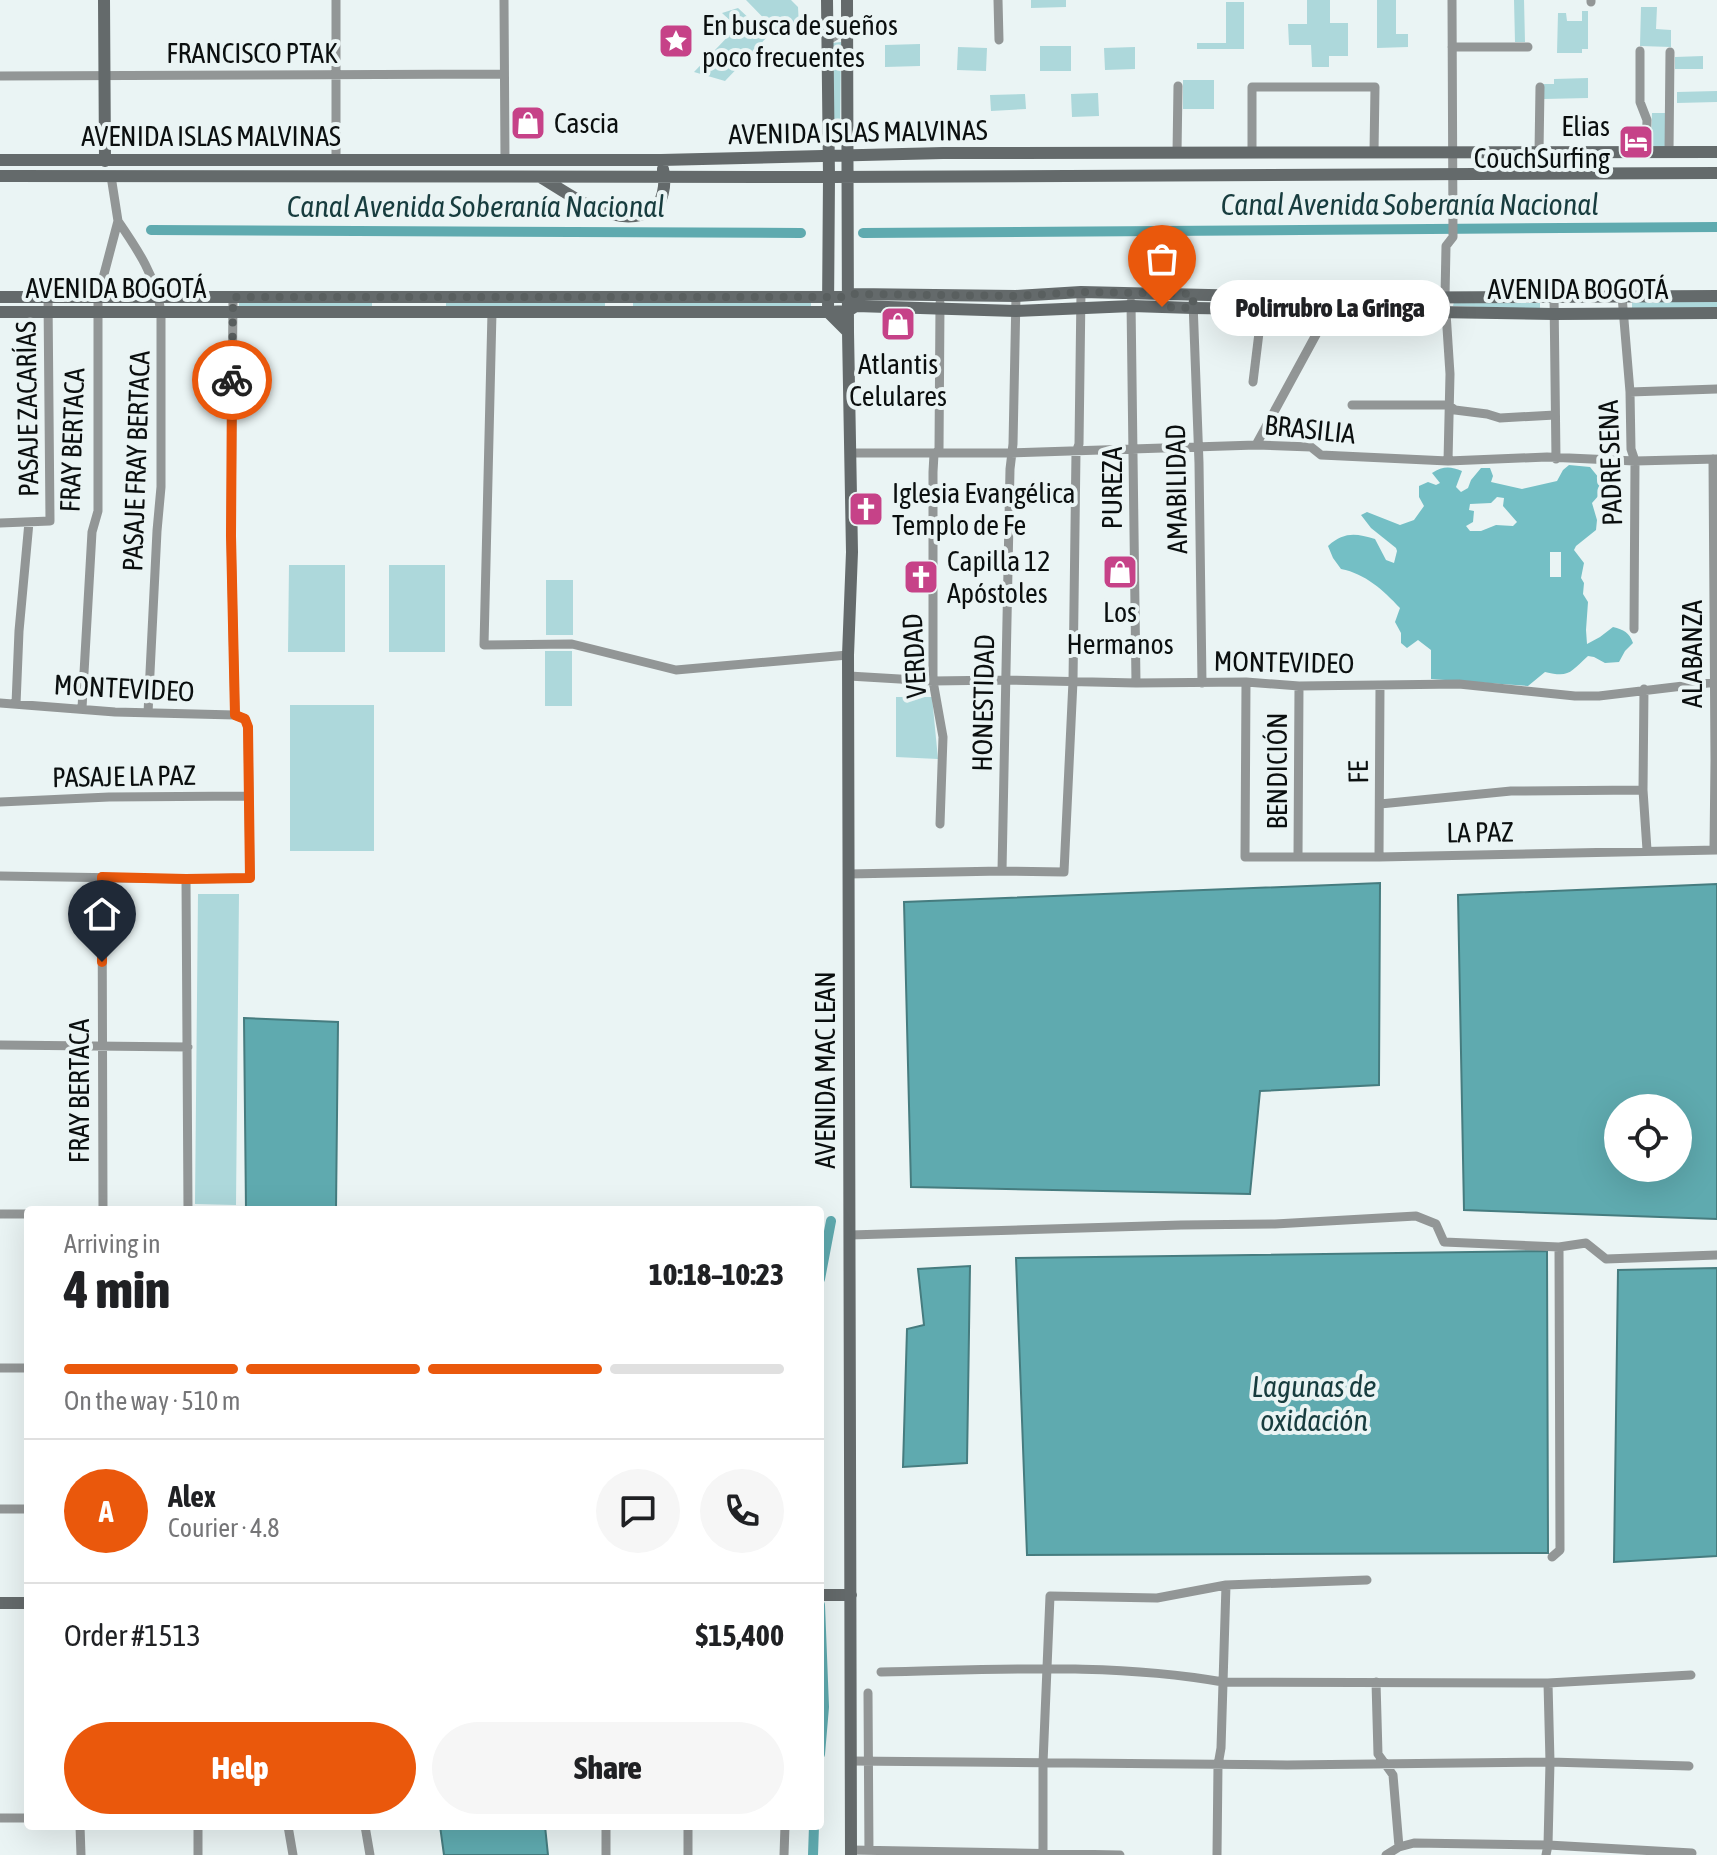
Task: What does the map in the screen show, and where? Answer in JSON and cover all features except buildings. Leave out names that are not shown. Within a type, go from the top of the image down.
[{"type":"main road","points":[[0,169],[105,161],[104,0]]},
{"type":"main road","points":[[827,0],[828,312],[848,332]]},
{"type":"main road","name":"AVENIDA MAC LEAN","points":[[847,0],[852,552],[848,655],[851,1852]]},
{"type":"main road","name":"AVENIDA ISLAS MALVINAS","points":[[0,160],[661,160],[943,153],[1717,152]]},
{"type":"main road","points":[[539,177],[595,208],[611,214],[635,216],[658,206],[663,196],[665,177],[661,160]]},
{"type":"main road","name":"AVENIDA ISLAS MALVINAS","points":[[0,176],[829,177],[1717,173]]},
{"type":"main road","name":"AVENIDA BOGOTÁ","points":[[0,312],[828,312],[848,311],[856,306],[1081,292],[1193,308],[1262,308],[1445,297],[1717,296]]},
{"type":"main road","name":"AVENIDA BOGOTÁ","points":[[0,297],[618,298],[848,297],[853,294],[1016,311],[1193,294],[1446,311],[1717,313]]},
{"type":"main road","points":[[405,297],[406,312]]},
{"type":"main road","points":[[376,298],[376,313]]},
{"type":"main road","points":[[618,298],[619,313]]},
{"type":"main road","points":[[824,1595],[851,1595]]},
{"type":"main road","points":[[0,1603],[24,1603]]},
{"type":"street","points":[[336,0],[336,160]]},
{"type":"street","points":[[504,0],[505,160]]},
{"type":"street","points":[[998,0],[999,40]]},
{"type":"street","points":[[1448,461],[1450,374],[1445,297],[1446,246],[1453,237],[1452,0]]},
{"type":"street","points":[[827,41],[848,28]]},
{"type":"street","points":[[1452,47],[1528,47]]},
{"type":"street","points":[[1640,51],[1639,88],[1640,102],[1647,120],[1646,151]]},
{"type":"street","points":[[1669,152],[1670,52]]},
{"type":"street","name":"FRANCISCO PTAK","points":[[0,76],[504,74]]},
{"type":"street","points":[[1177,153],[1178,86]]},
{"type":"street","points":[[1252,152],[1252,87],[1375,87],[1374,152]]},
{"type":"street","points":[[1539,152],[1540,87]]},
{"type":"street","name":"FRAY BERTACA","points":[[82,708],[92,532],[98,511],[98,297],[118,221],[111,176]]},
{"type":"street","name":"PASAJE FRAY BERTACA","points":[[118,221],[145,261],[159,296],[161,312],[161,487],[148,713]]},
{"type":"street","points":[[848,874],[1064,872],[1073,681],[1081,292]]},
{"type":"street","name":"AMABILIDAD","points":[[1193,294],[1202,683]]},
{"type":"street","name":"HONESTIDAD","points":[[1002,871],[1016,296]]},
{"type":"street","points":[[1554,296],[1556,459]]},
{"type":"street","name":"PADRE SENA","points":[[1622,296],[1631,449],[1635,461],[1634,629]]},
{"type":"street","name":"PASAJE ZACARÍAS","points":[[16,704],[29,522],[50,521],[48,297]]},
{"type":"street","points":[[0,876],[250,878],[248,727],[240,717],[231,536],[233,297]]},
{"type":"street","name":"PUREZA","points":[[1130,300],[1136,683]]},
{"type":"street","name":"VERDAD","points":[[940,301],[939,450],[934,454],[933,681],[943,737],[940,824]]},
{"type":"street","points":[[1256,445],[1329,304]]},
{"type":"street","points":[[1253,382],[1262,308]]},
{"type":"street","points":[[492,312],[484,645],[572,644],[676,670],[848,655]]},
{"type":"street","points":[[1630,392],[1717,389]]},
{"type":"street","points":[[1352,405],[1448,405],[1455,410],[1500,418],[1555,415]]},
{"type":"street","name":"BRASILIA","points":[[850,453],[1076,452],[1256,445],[1311,447],[1321,455],[1448,461],[1547,457],[1635,461],[1715,459]]},
{"type":"street","name":"ALABANZA","points":[[1715,459],[1715,850]]},
{"type":"street","points":[[0,523],[29,522]]},
{"type":"street","name":"MONTEVIDEO","points":[[849,676],[933,681],[1246,682],[1299,686],[1459,684],[1575,696],[1716,682]]},
{"type":"street","name":"LA PAZ","points":[[1246,682],[1245,857],[1715,850]]},
{"type":"street","name":"BENDICIÓN","points":[[1298,857],[1299,686]]},
{"type":"street","name":"FE","points":[[1379,857],[1380,686]]},
{"type":"street","points":[[1644,689],[1643,790],[1647,850]]},
{"type":"street","name":"MONTEVIDEO","points":[[0,703],[240,717]]},
{"type":"street","points":[[1380,804],[1511,791],[1643,790]]},
{"type":"street","name":"PASAJE LA PAZ","points":[[0,802],[249,796]]},
{"type":"street","name":"FRAY BERTACA","points":[[102,877],[103,1206]]},
{"type":"street","points":[[186,879],[188,1206]]},
{"type":"street","points":[[0,1045],[188,1047]]},
{"type":"street","points":[[0,1214],[24,1214]]},
{"type":"street","points":[[850,1235],[1275,1224],[1416,1216],[1436,1224],[1444,1242],[1559,1247],[1586,1243],[1606,1259],[1717,1255]]},
{"type":"street","points":[[1552,1557],[1560,1550],[1559,1247]]},
{"type":"street","points":[[0,1368],[24,1368]]},
{"type":"street","points":[[0,1509],[24,1509]]},
{"type":"street","points":[[1043,1854],[1043,1763],[1050,1596],[1157,1598],[1226,1585],[1367,1580]]},
{"type":"street","points":[[1217,1855],[1226,1585]]},
{"type":"street","points":[[881,1672],[1046,1668],[1180,1674],[1223,1682],[1548,1683],[1691,1675]]},
{"type":"street","points":[[1376,1682],[1378,1754],[1393,1775],[1399,1847]]},
{"type":"street","points":[[1547,1850],[1550,1762],[1548,1683]]},
{"type":"street","points":[[868,1693],[869,1853]]},
{"type":"street","points":[[851,1761],[1218,1765],[1550,1762],[1689,1766]]},
{"type":"street","points":[[0,1818],[24,1818]]},
{"type":"street","points":[[80,1830],[81,1855]]},
{"type":"street","points":[[198,1830],[198,1855]]},
{"type":"street","points":[[289,1830],[293,1855]]},
{"type":"street","points":[[366,1830],[370,1855]]},
{"type":"street","points":[[606,1830],[606,1855]]},
{"type":"street","points":[[688,1830],[688,1855]]},
{"type":"street","points":[[784,1855],[785,1830]]},
{"type":"street","points":[[1386,1855],[1414,1843],[1692,1853]]},
{"type":"street","points":[[851,1852],[1120,1855]]},
{"type":"shaded area","points":[[746,0],[791,0],[798,7],[799,27],[787,30],[781,36]]},
{"type":"shaded area","points":[[1031,0],[1066,0],[1066,7],[1031,8]]},
{"type":"shaded area","points":[[1307,0],[1330,0],[1330,23],[1348,23],[1348,56],[1329,56],[1329,67],[1312,67],[1311,45],[1289,45],[1288,24],[1307,24]]},
{"type":"shaded area","points":[[1377,0],[1396,0],[1396,34],[1408,34],[1408,47],[1377,48]]},
{"type":"shaded area","points":[[1514,0],[1524,0],[1525,42],[1515,42]]},
{"type":"shaded area","points":[[1226,2],[1244,2],[1244,49],[1197,49],[1197,43],[1226,43]]},
{"type":"shaded area","points":[[1641,7],[1657,7],[1656,29],[1671,30],[1671,47],[1640,46]]},
{"type":"shaded area","points":[[738,8],[768,36],[725,81],[694,72],[737,27],[722,13]]},
{"type":"shaded area","points":[[1582,11],[1588,11],[1588,49],[1582,49],[1582,53],[1557,53],[1558,13],[1566,13],[1567,21],[1582,21]]},
{"type":"shaded area","points":[[841,42],[840,145],[832,144],[832,43]]},
{"type":"shaded area","points":[[920,44],[920,66],[885,67],[885,45]]},
{"type":"shaded area","points":[[1040,46],[1071,46],[1071,71],[1040,71]]},
{"type":"shaded area","points":[[958,47],[987,48],[986,71],[957,70]]},
{"type":"shaded area","points":[[1135,47],[1135,69],[1105,70],[1104,48]]},
{"type":"shaded area","points":[[1703,56],[1703,69],[1675,69],[1675,57]]},
{"type":"shaded area","points":[[1588,78],[1588,98],[1544,99],[1543,84],[1554,84],[1554,79]]},
{"type":"shaded area","points":[[1183,80],[1214,80],[1214,109],[1183,109]]},
{"type":"shaded area","points":[[1717,91],[1717,102],[1677,103],[1677,92]]},
{"type":"shaded area","points":[[1098,93],[1099,116],[1072,117],[1071,94]]},
{"type":"shaded area","points":[[1025,94],[1026,109],[991,111],[990,95]]},
{"type":"shaded area","points":[[1652,113],[1666,113],[1665,147],[1651,146]]},
{"type":"shaded area","points":[[372,299],[372,307],[239,308],[239,300]]},
{"type":"shaded area","points":[[633,300],[811,301],[811,308],[633,306]]},
{"type":"shaded area","points":[[605,301],[605,308],[446,309],[446,302]]},
{"type":"shaded area","points":[[1454,302],[1540,302],[1540,309],[1453,306]]},
{"type":"shaded area","points":[[1632,302],[1717,302],[1717,310],[1632,310]]},
{"type":"shaded area","points":[[1569,465],[1590,467],[1599,478],[1600,494],[1592,503],[1597,520],[1596,530],[1574,550],[1584,563],[1581,578],[1583,594],[1588,602],[1587,644],[1613,627],[1626,632],[1633,643],[1619,662],[1605,663],[1588,656],[1565,674],[1545,672],[1528,686],[1431,679],[1431,650],[1418,640],[1407,648],[1401,643],[1401,633],[1395,622],[1400,608],[1374,584],[1341,569],[1328,546],[1345,536],[1368,537],[1375,539],[1386,560],[1394,563],[1396,548],[1371,528],[1361,515],[1367,512],[1400,525],[1414,520],[1424,506],[1419,497],[1419,486],[1428,482],[1440,483],[1432,473],[1440,469],[1462,471],[1456,487],[1461,492],[1468,488],[1481,468],[1490,468],[1493,476],[1491,482],[1522,489],[1557,481]],"holes":[[[1497,497],[1504,498],[1503,506],[1517,522],[1513,526],[1496,525],[1481,531],[1470,531],[1466,526],[1473,522],[1474,511],[1469,510],[1470,504],[1491,503]],[[1550,552],[1561,552],[1561,577],[1550,577]]]},
{"type":"shaded area","points":[[289,565],[345,565],[345,652],[288,652]]},
{"type":"shaded area","points":[[389,565],[445,565],[445,652],[389,652]]},
{"type":"shaded area","points":[[546,580],[573,580],[573,635],[546,635]]},
{"type":"shaded area","points":[[545,651],[572,651],[572,706],[545,706]]},
{"type":"shaded area","points":[[896,697],[932,697],[938,759],[896,757]]},
{"type":"shaded area","points":[[290,705],[374,705],[374,851],[290,851]]},
{"type":"shaded area","points":[[198,894],[239,894],[236,1205],[195,1204]]},
{"type":"water","points":[[1380,883],[1379,1085],[1260,1091],[1250,1194],[911,1187],[904,902]]},
{"type":"water","points":[[1717,884],[1717,1219],[1464,1210],[1458,895]]},
{"type":"water","points":[[244,1018],[338,1022],[336,1206],[246,1206]]},
{"type":"water","name":"Lagunas de oxidación","points":[[1547,1251],[1548,1553],[1027,1555],[1016,1258]]},
{"type":"water","points":[[970,1266],[967,1463],[903,1467],[907,1329],[924,1325],[918,1269]]},
{"type":"water","points":[[1717,1268],[1717,1556],[1614,1562],[1618,1270]]},
{"type":"water","points":[[441,1830],[545,1830],[548,1855],[444,1855]]},
{"type":"waterway","name":"Canal Avenida Soberanía Nacional","points":[[863,233],[1717,227]]},
{"type":"waterway","name":"Canal Avenida Soberanía Nacional","points":[[151,230],[801,233]]},
{"type":"waterway","points":[[824,1258],[831,1221]]},
{"type":"waterway","points":[[813,1855],[814,1830]]},
{"type":"way so far","points":[[232,380],[233,297],[1193,294],[1193,308],[1162,307]]},
{"type":"place","name":"En busca de sueños poco frecuentes","points":[[676,41]]},
{"type":"place","name":"Cascia","points":[[528,123]]},
{"type":"place","name":"Elias CouchSurfing","points":[[1636,142]]},
{"type":"place","name":"Polirrubro La Gringa","points":[[1162,307]]},
{"type":"place","name":"Atlantis Celulares","points":[[898,324]]},
{"type":"place","name":"Iglesia Evangélica Templo de Fe","points":[[866,509]]},
{"type":"place","name":"Los Hermanos","points":[[1120,572]]},
{"type":"place","name":"Capilla 12 Apóstoles","points":[[921,577]]},
{"type":"route","points":[[102,962],[102,877],[250,878],[248,727],[245,719],[235,715],[232,380]]}]
